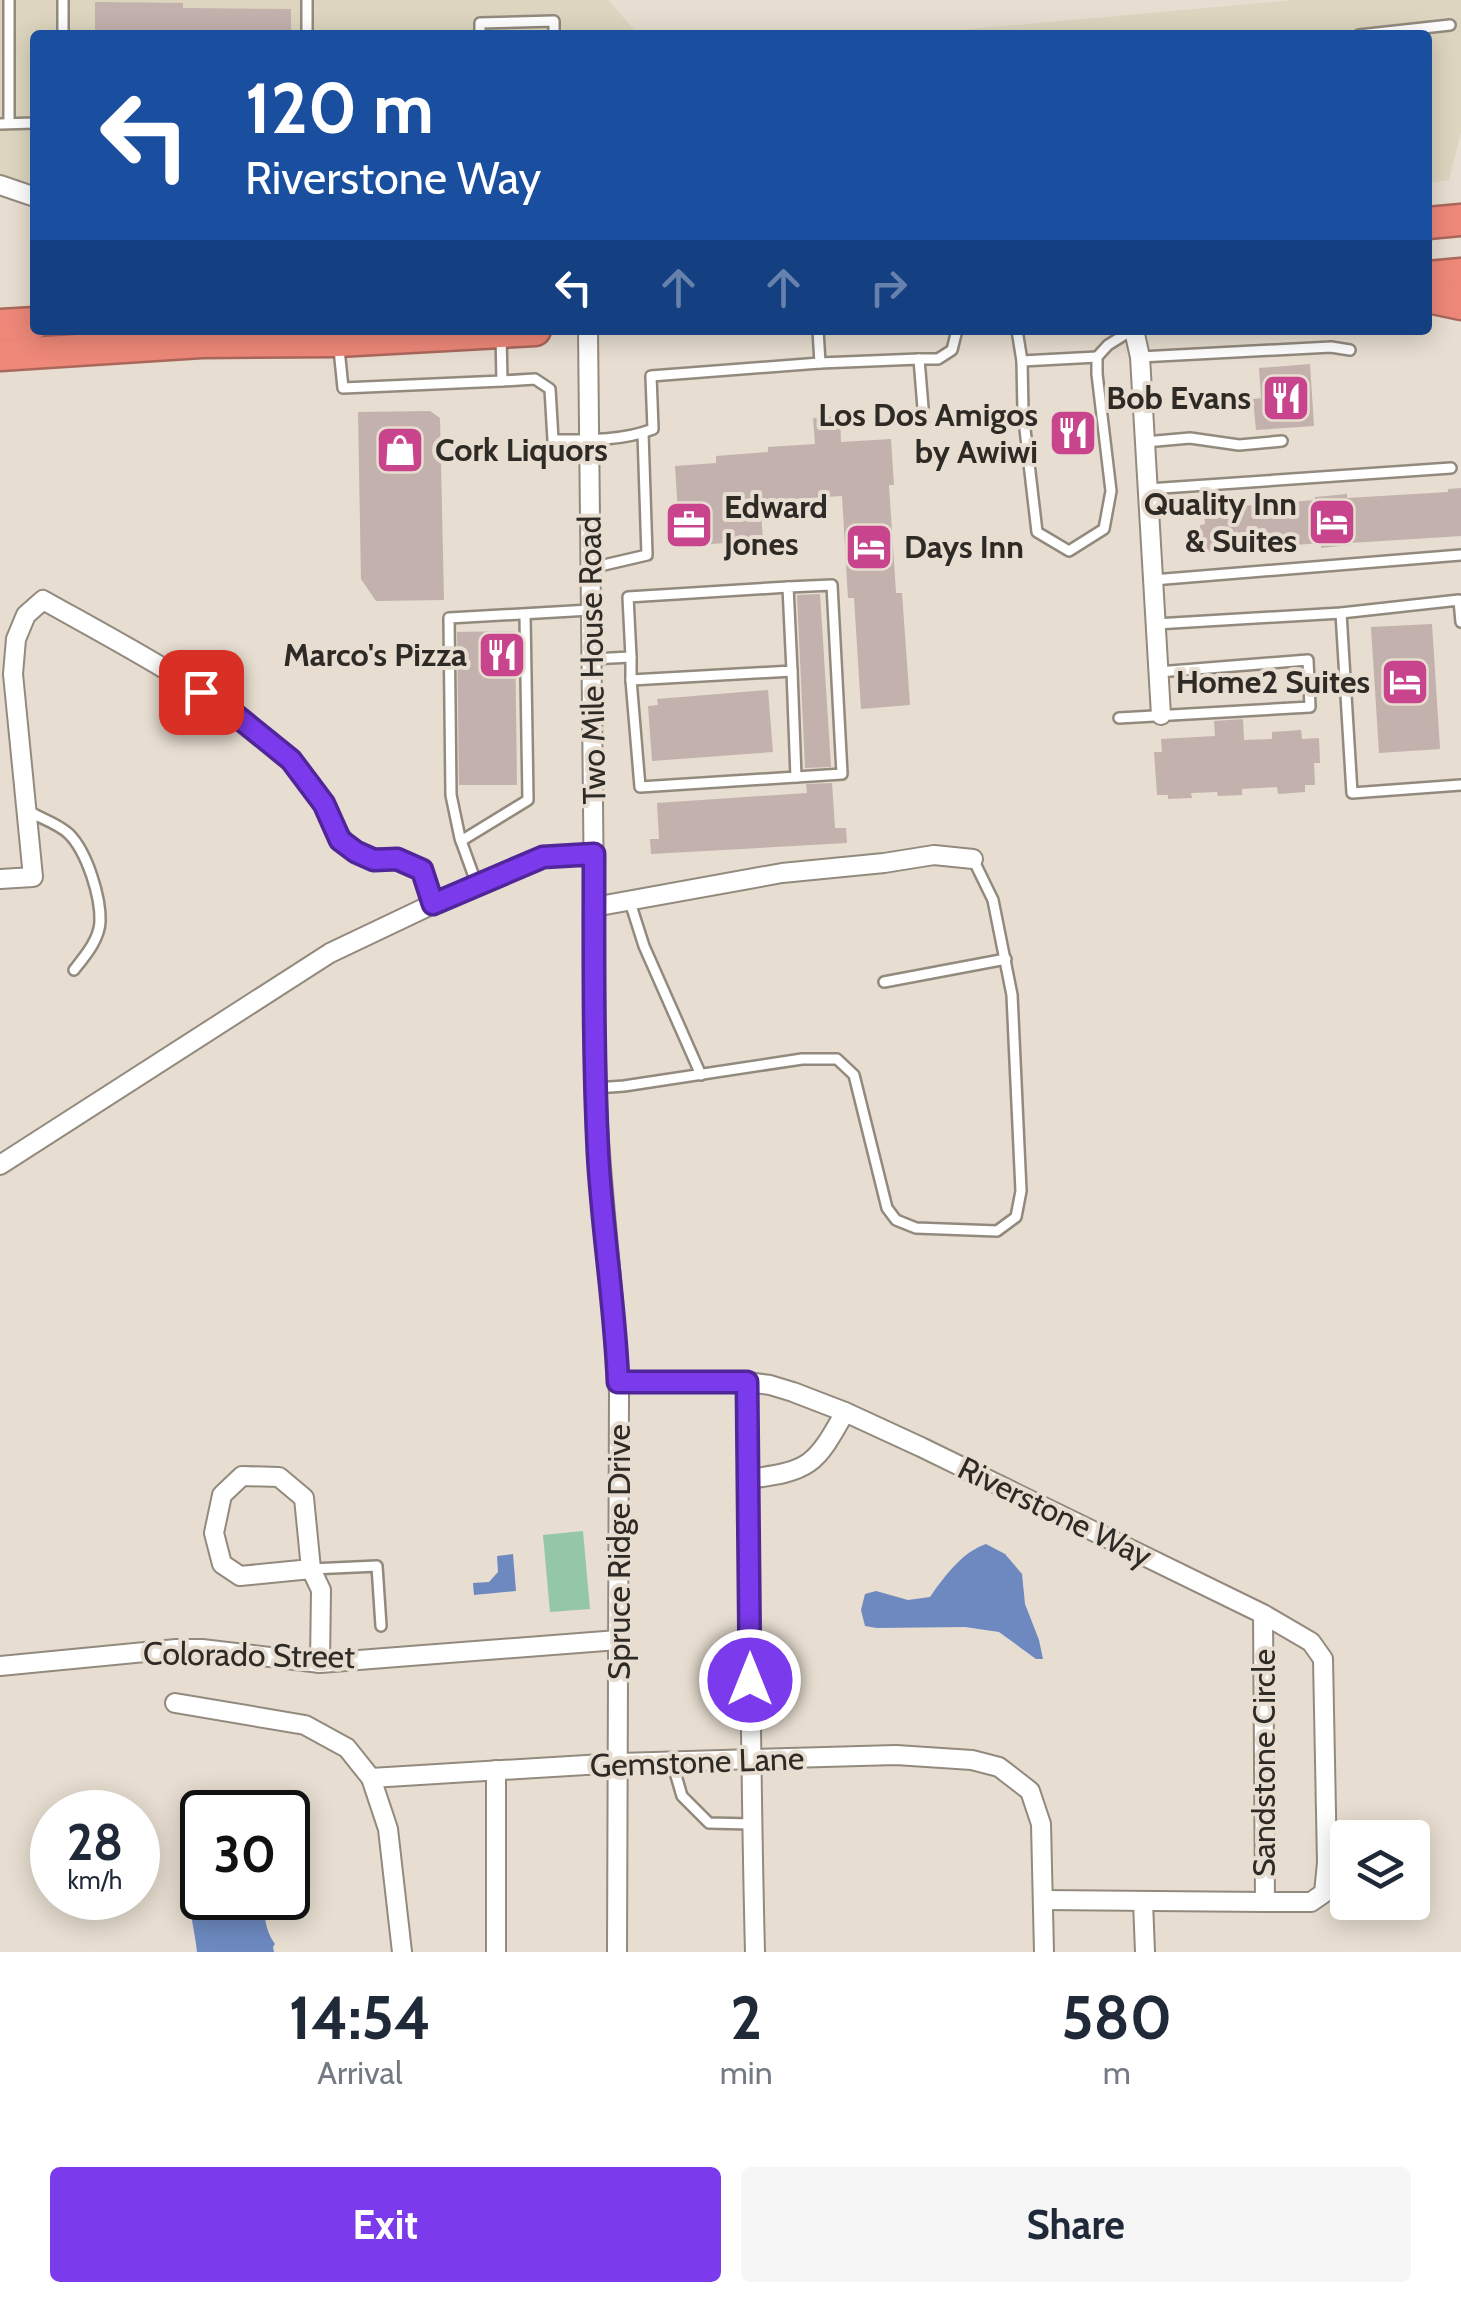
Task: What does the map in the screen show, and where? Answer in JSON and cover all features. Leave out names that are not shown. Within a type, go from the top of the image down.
[{"type":"highway","points":[[1432,277],[1461,274]]},
{"type":"highway","points":[[1432,297],[1461,304]]},
{"type":"highway","points":[[0,325],[30,323]]},
{"type":"highway","points":[[0,354],[200,342],[447,335]]},
{"type":"street","points":[[0,185],[30,195]]},
{"type":"street","name":"Two Mile House Road","points":[[588,335],[594,854]]},
{"type":"street","points":[[1134,335],[1140,357],[1161,715]]},
{"type":"street","points":[[0,879],[33,878],[13,674],[16,640],[26,616],[43,600],[169,671],[265,737],[291,760],[324,804],[340,840],[374,860],[397,859],[422,870],[433,904]]},
{"type":"street","points":[[2,1159],[330,953],[543,857],[594,854]]},
{"type":"street","name":"Spruce Ridge Drive","points":[[594,854],[598,1158],[618,1382],[617,1952]]},
{"type":"street","points":[[594,907],[782,873],[934,856],[973,858]]},
{"type":"street","name":"Riverstone Way","points":[[618,1382],[747,1382],[793,1392],[845,1412],[1263,1614]]},
{"type":"street","points":[[747,1382],[754,1952]]},
{"type":"street","points":[[748,1479],[789,1474],[808,1464],[826,1446],[845,1412]]},
{"type":"street","points":[[311,1569],[240,1576],[222,1564],[214,1533],[222,1495],[242,1476],[279,1477],[304,1498],[311,1569],[322,1590],[320,1662]]},
{"type":"street","name":"Sandstone Circle","points":[[1263,1614],[1311,1642],[1323,1659],[1326,1863],[1324,1893],[1311,1902],[1265,1902],[1263,1614]]},
{"type":"street","name":"Colorado Street","points":[[0,1666],[176,1649],[320,1662],[618,1640]]},
{"type":"street","points":[[175,1703],[304,1725],[347,1748],[370,1778],[388,1829],[402,1952]]},
{"type":"street","name":"Gemstone Lane","points":[[370,1778],[619,1763],[896,1756],[972,1760],[999,1767],[1030,1791],[1040,1824],[1044,1900]]},
{"type":"street","points":[[496,1770],[496,1952]]},
{"type":"street","points":[[1044,1952],[1044,1900],[1265,1902]]},
{"type":"street","points":[[1144,1901],[1145,1952]]},
{"type":"lane","points":[[9,0],[5,124],[30,123]]},
{"type":"lane","points":[[63,0],[63,30]]},
{"type":"lane","points":[[307,30],[308,0]]},
{"type":"lane","points":[[480,30],[480,23],[554,21],[554,30]]},
{"type":"lane","points":[[1404,30],[1450,25]]},
{"type":"lane","points":[[501,335],[502,381]]},
{"type":"lane","points":[[818,335],[820,362]]},
{"type":"lane","points":[[338,341],[343,388],[535,379],[550,389],[552,440],[590,440],[654,429],[650,376],[820,362],[938,359],[952,350],[956,335]]},
{"type":"lane","points":[[1017,335],[1037,532],[1069,552],[1104,529],[1111,491],[1098,357],[1125,335]]},
{"type":"lane","points":[[1140,357],[1331,347],[1350,350]]},
{"type":"lane","points":[[1022,361],[1098,357]]},
{"type":"lane","points":[[920,359],[924,408]]},
{"type":"lane","points":[[591,568],[646,555],[643,433]]},
{"type":"lane","points":[[1145,442],[1190,438],[1239,445],[1282,441]]},
{"type":"lane","points":[[1148,489],[1451,468]]},
{"type":"lane","points":[[1153,580],[1461,556]]},
{"type":"lane","points":[[832,585],[842,774],[640,787],[631,657],[628,597],[832,585]]},
{"type":"lane","points":[[788,587],[796,777]]},
{"type":"lane","points":[[1156,624],[1459,600],[1461,622]]},
{"type":"lane","points":[[476,885],[451,795],[449,618],[590,610]]},
{"type":"lane","points":[[1341,612],[1352,794],[1461,785]]},
{"type":"lane","points":[[461,841],[528,800],[525,615]]},
{"type":"lane","points":[[590,659],[631,657]]},
{"type":"lane","points":[[1118,718],[1310,708],[1308,660],[1158,672]]},
{"type":"lane","points":[[631,680],[792,671]]},
{"type":"lane","points":[[25,810],[68,833],[84,856],[96,887],[100,924],[90,950],[74,970]]},
{"type":"lane","points":[[596,1088],[802,1059],[837,1059],[854,1075],[887,1208],[896,1220],[916,1228],[997,1231],[1016,1217],[1021,1191],[1016,1052],[1006,958],[993,900],[973,858]]},
{"type":"lane","points":[[630,901],[644,946],[701,1075]]},
{"type":"lane","points":[[884,982],[1006,958]]},
{"type":"lane","points":[[311,1569],[376,1566],[381,1626]]},
{"type":"lane","points":[[672,1762],[682,1796],[709,1822],[752,1824]]},
{"type":"shaded area","points":[[0,0],[608,0],[635,30],[30,30],[30,201],[0,191]]},
{"type":"shaded area","points":[[1294,0],[1461,0],[1461,132],[1449,180],[1432,182],[1432,30],[959,30]]},
{"type":"green space","points":[[583,1531],[590,1609],[550,1612],[543,1535]]},
{"type":"water","points":[[986,1544],[1005,1554],[1022,1574],[1025,1604],[1043,1659],[1036,1659],[999,1632],[965,1627],[865,1626],[861,1610],[865,1594],[876,1591],[908,1600],[930,1597],[961,1559]]},
{"type":"water","points":[[513,1554],[516,1591],[474,1595],[473,1583],[489,1582],[498,1572],[497,1556]]},
{"type":"water","points":[[192,1920],[266,1920],[275,1944],[274,1952],[197,1952]]},
{"type":"building","points":[[95,2],[291,9],[291,30],[95,30]]},
{"type":"building","points":[[1310,364],[1314,426],[1256,430],[1253,399],[1261,398],[1259,368]]},
{"type":"building","points":[[430,411],[440,418],[444,600],[376,601],[361,579],[358,412]]},
{"type":"building","name":"Days Inn","points":[[840,416],[841,442],[891,439],[894,485],[889,485],[896,593],[902,593],[910,705],[861,709],[854,598],[848,598],[842,496],[760,501],[763,540],[674,547],[671,514],[678,514],[675,466],[716,463],[716,456],[768,452],[768,447],[815,444],[813,418]]},
{"type":"building","points":[[1461,488],[1461,536],[1321,548],[1321,543],[1207,552],[1206,538],[1201,538],[1204,509],[1347,494],[1347,498]]},
{"type":"building","points":[[820,594],[831,767],[805,768],[797,595]]},
{"type":"building","points":[[1432,624],[1440,749],[1379,753],[1371,627]]},
{"type":"building","points":[[515,631],[517,785],[459,785],[457,632]]},
{"type":"building","points":[[768,690],[773,752],[652,761],[648,706],[658,705],[657,699]]},
{"type":"building","points":[[1243,719],[1244,740],[1272,739],[1272,732],[1301,730],[1302,739],[1319,738],[1320,763],[1314,763],[1315,785],[1305,785],[1305,792],[1278,794],[1277,787],[1242,789],[1242,795],[1191,793],[1192,798],[1168,799],[1168,795],[1157,795],[1154,752],[1162,752],[1161,739],[1215,736],[1214,721]]},
{"type":"building","points":[[832,783],[835,828],[846,828],[847,843],[651,854],[650,839],[659,839],[657,803],[807,793],[806,784]]},
{"type":"place","name":"Bob Evans","points":[[1286,398]]},
{"type":"place","name":"Los Dos Amigos by Awiwi","points":[[1073,433]]},
{"type":"place","name":"Cork Liquors","points":[[400,450]]},
{"type":"place","name":"Quality Inn & Suites","points":[[1332,522]]},
{"type":"place","name":"Edward Jones","points":[[689,525]]},
{"type":"place","name":"Days Inn","points":[[869,547]]},
{"type":"place","name":"Marco's Pizza","points":[[502,655]]},
{"type":"place","name":"Home2 Suites","points":[[1405,682]]},
{"type":"route","points":[[201,692],[291,760],[324,804],[340,840],[374,860],[397,859],[422,870],[433,904],[543,857],[594,854],[598,1158],[618,1382],[747,1382],[750,1680]]}]
